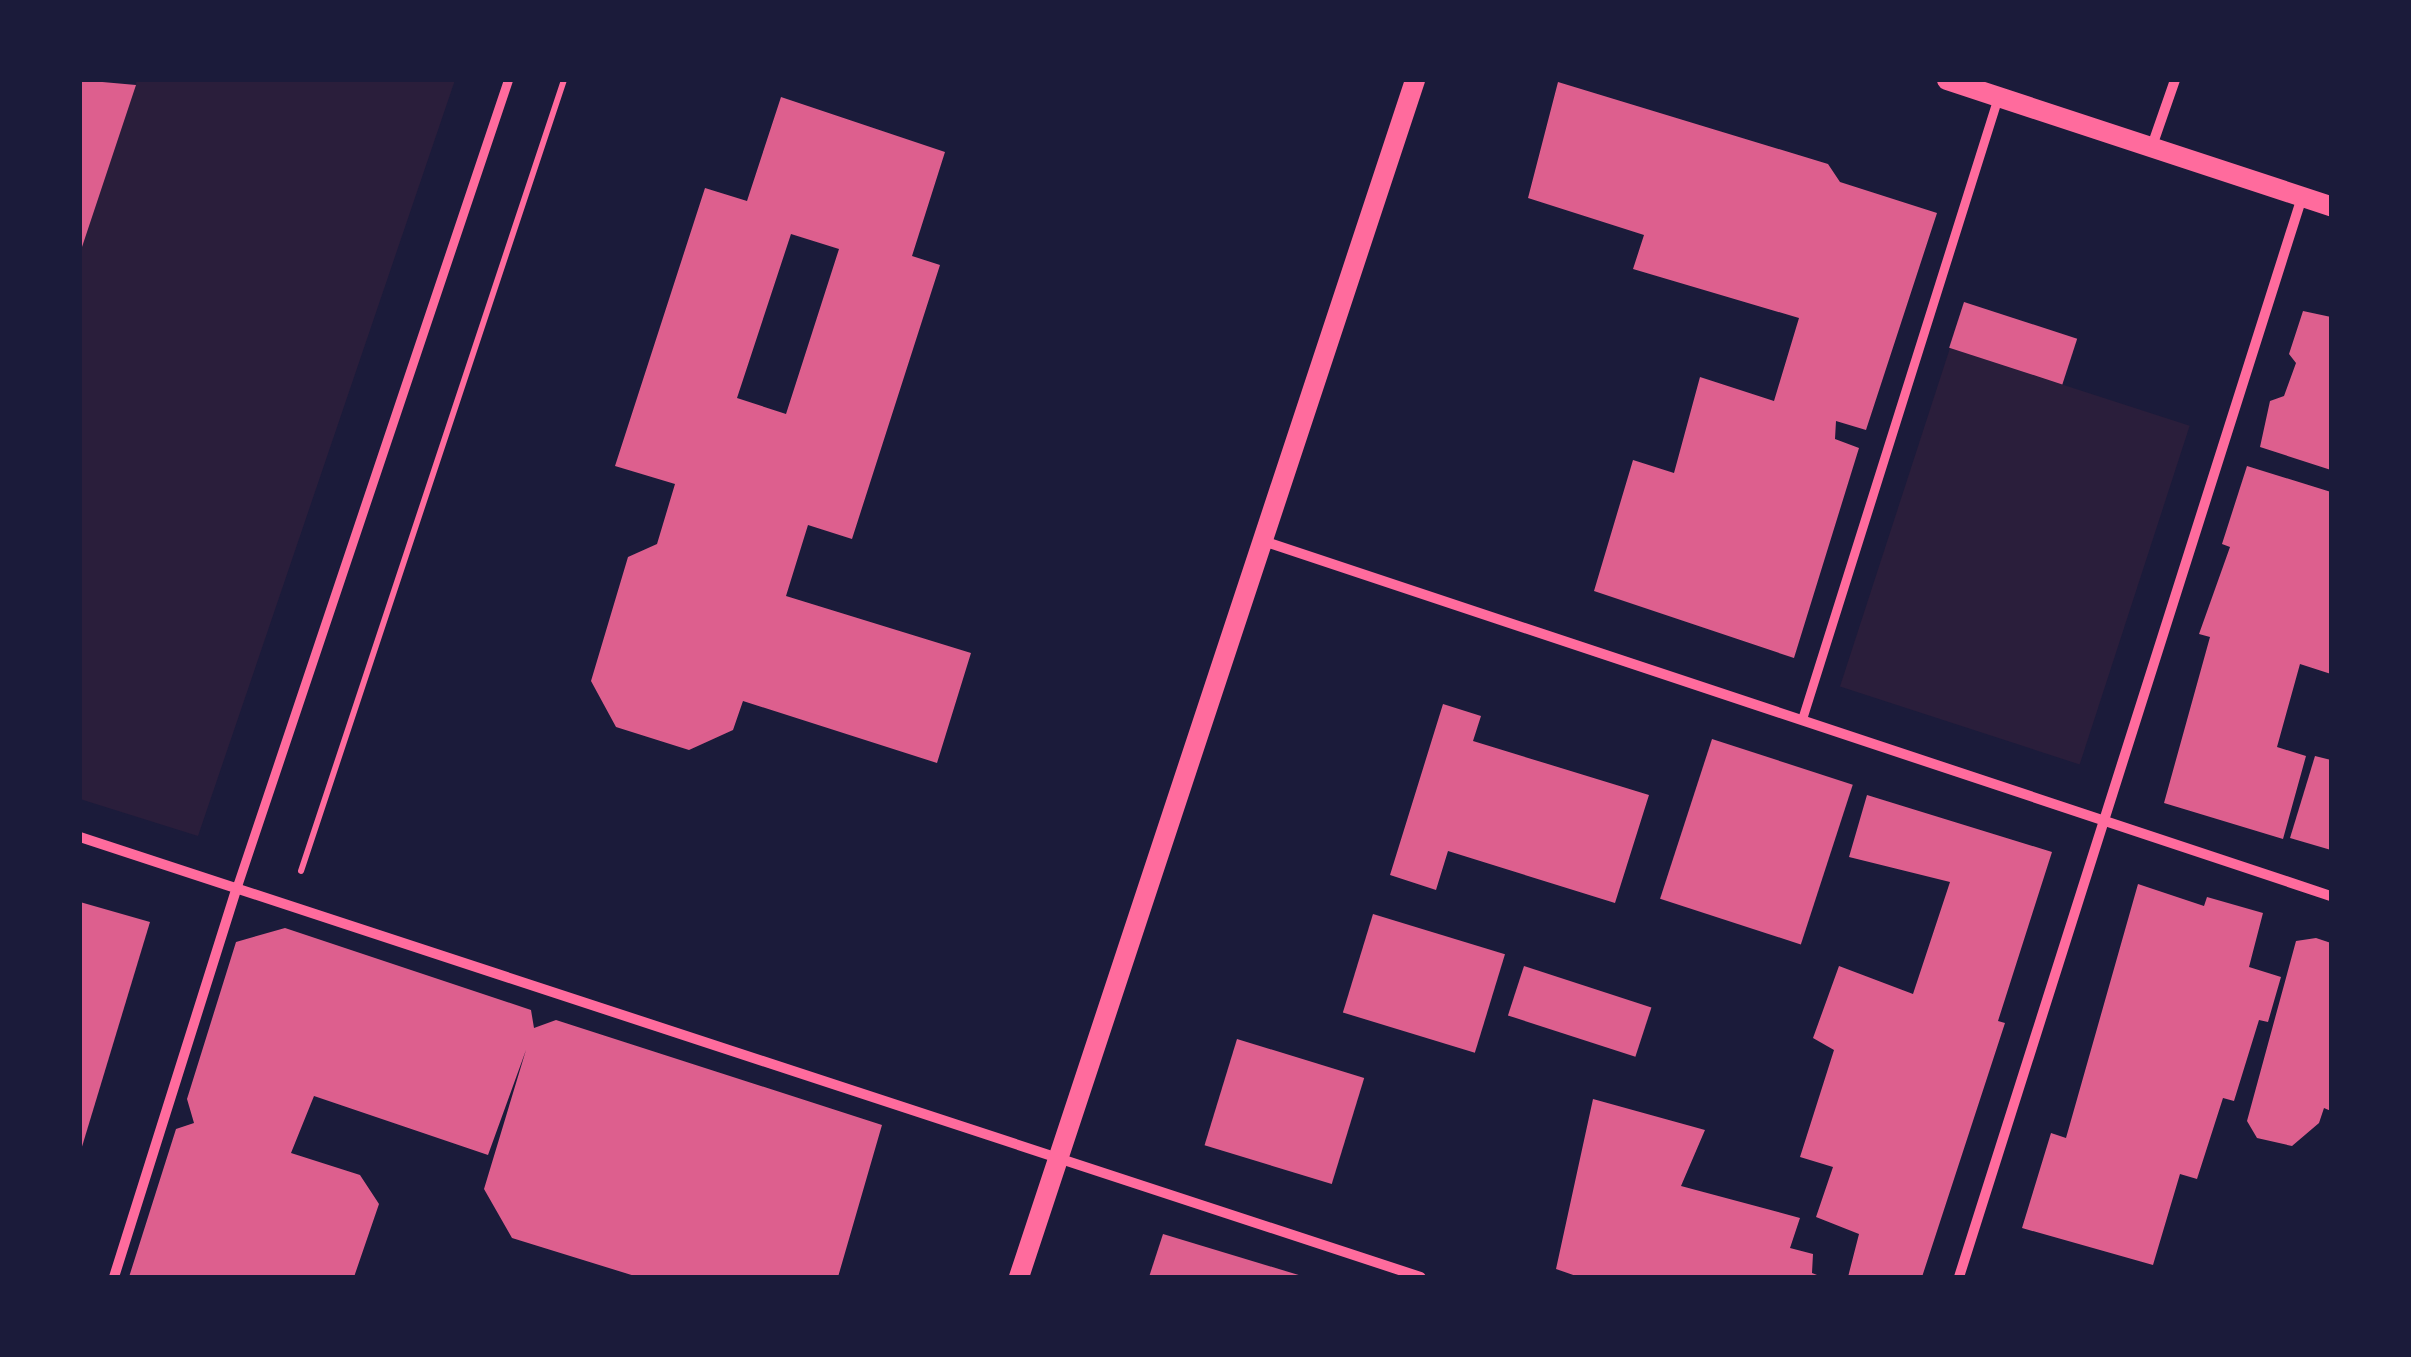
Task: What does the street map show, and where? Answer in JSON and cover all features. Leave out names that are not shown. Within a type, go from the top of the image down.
[{"type":"main road","points":[[1020,1277],[1414,80]]},
{"type":"main road","points":[[1947,80],[2331,206]]},
{"type":"street","points":[[114,1277],[237,886],[508,80]]},
{"type":"street","points":[[2152,147],[2175,80]]},
{"type":"street","points":[[1802,719],[1998,97]]},
{"type":"street","points":[[1959,1277],[2302,196]]},
{"type":"street","points":[[1262,540],[2331,896]]},
{"type":"street","points":[[80,837],[1421,1277]]},
{"type":"path","points":[[291,904],[564,80]]},
{"type":"shaded area","points":[[137,80],[455,80],[198,836],[80,799],[80,252]]},
{"type":"shaded area","points":[[1950,348],[2190,426],[2080,764],[1840,687]]},
{"type":"building","points":[[80,80],[136,85],[81,250],[80,250]]},
{"type":"building","points":[[1558,82],[1828,164],[1840,182],[1937,213],[1866,430],[1836,421],[1835,439],[1859,448],[1794,658],[1594,591],[1633,460],[1674,473],[1700,377],[1774,401],[1799,318],[1633,269],[1644,235],[1528,198]]},
{"type":"building","points":[[781,97],[945,152],[912,256],[940,265],[852,539],[808,525],[786,596],[971,653],[937,763],[743,701],[733,730],[689,750],[616,727],[591,681],[628,557],[657,544],[675,484],[615,466],[705,188],[747,201]],"holes":[[[791,234],[839,249],[786,414],[737,398]]]},
{"type":"building","points":[[1964,302],[2077,339],[2062,384],[1949,348]]},
{"type":"building","points":[[2303,311],[2331,317],[2331,470],[2260,447],[2270,401],[2284,396],[2296,363],[2289,354]]},
{"type":"building","points":[[2247,466],[2331,492],[2331,674],[2300,664],[2277,747],[2306,756],[2283,839],[2164,803],[2210,637],[2199,634],[2230,547],[2222,544]]},
{"type":"building","points":[[1443,704],[1481,716],[1473,741],[1649,795],[1615,903],[1448,851],[1436,890],[1390,875]]},
{"type":"building","points":[[1712,739],[1853,785],[1801,945],[1660,899]]},
{"type":"building","points":[[2315,756],[2331,760],[2331,850],[2290,838]]},
{"type":"building","points":[[1867,795],[2052,852],[1998,1021],[2005,1023],[1922,1277],[1848,1277],[1859,1234],[1816,1217],[1833,1167],[1800,1157],[1834,1050],[1813,1038],[1839,966],[1913,994],[1950,882],[1849,857]]},
{"type":"building","points":[[2138,884],[2204,906],[2207,897],[2263,913],[2249,967],[2281,977],[2268,1022],[2259,1020],[2234,1101],[2223,1098],[2197,1179],[2180,1174],[2153,1265],[2022,1228],[2051,1133],[2066,1138]]},
{"type":"building","points":[[80,902],[150,922],[81,1150],[80,1150]]},
{"type":"building","points":[[1373,914],[1505,954],[1475,1053],[1343,1012]]},
{"type":"building","points":[[285,928],[531,1010],[534,1028],[556,1020],[882,1125],[838,1277],[638,1277],[512,1238],[484,1189],[526,1050],[488,1155],[314,1096],[291,1153],[360,1175],[379,1204],[354,1277],[129,1277],[176,1129],[194,1123],[187,1099],[236,942]]},
{"type":"building","points":[[2316,938],[2331,943],[2331,1111],[2324,1108],[2319,1123],[2292,1146],[2257,1138],[2247,1121],[2296,941]]},
{"type":"building","points":[[1524,966],[1651,1007],[1635,1057],[1508,1015]]},
{"type":"building","points":[[1237,1039],[1364,1078],[1332,1184],[1205,1145]]},
{"type":"building","points":[[1593,1099],[1705,1130],[1681,1186],[1800,1218],[1790,1248],[1813,1254],[1812,1273],[1822,1277],[1579,1277],[1556,1269]]},
{"type":"building","points":[[1163,1234],[1302,1276],[1302,1277],[1149,1277]]}]
